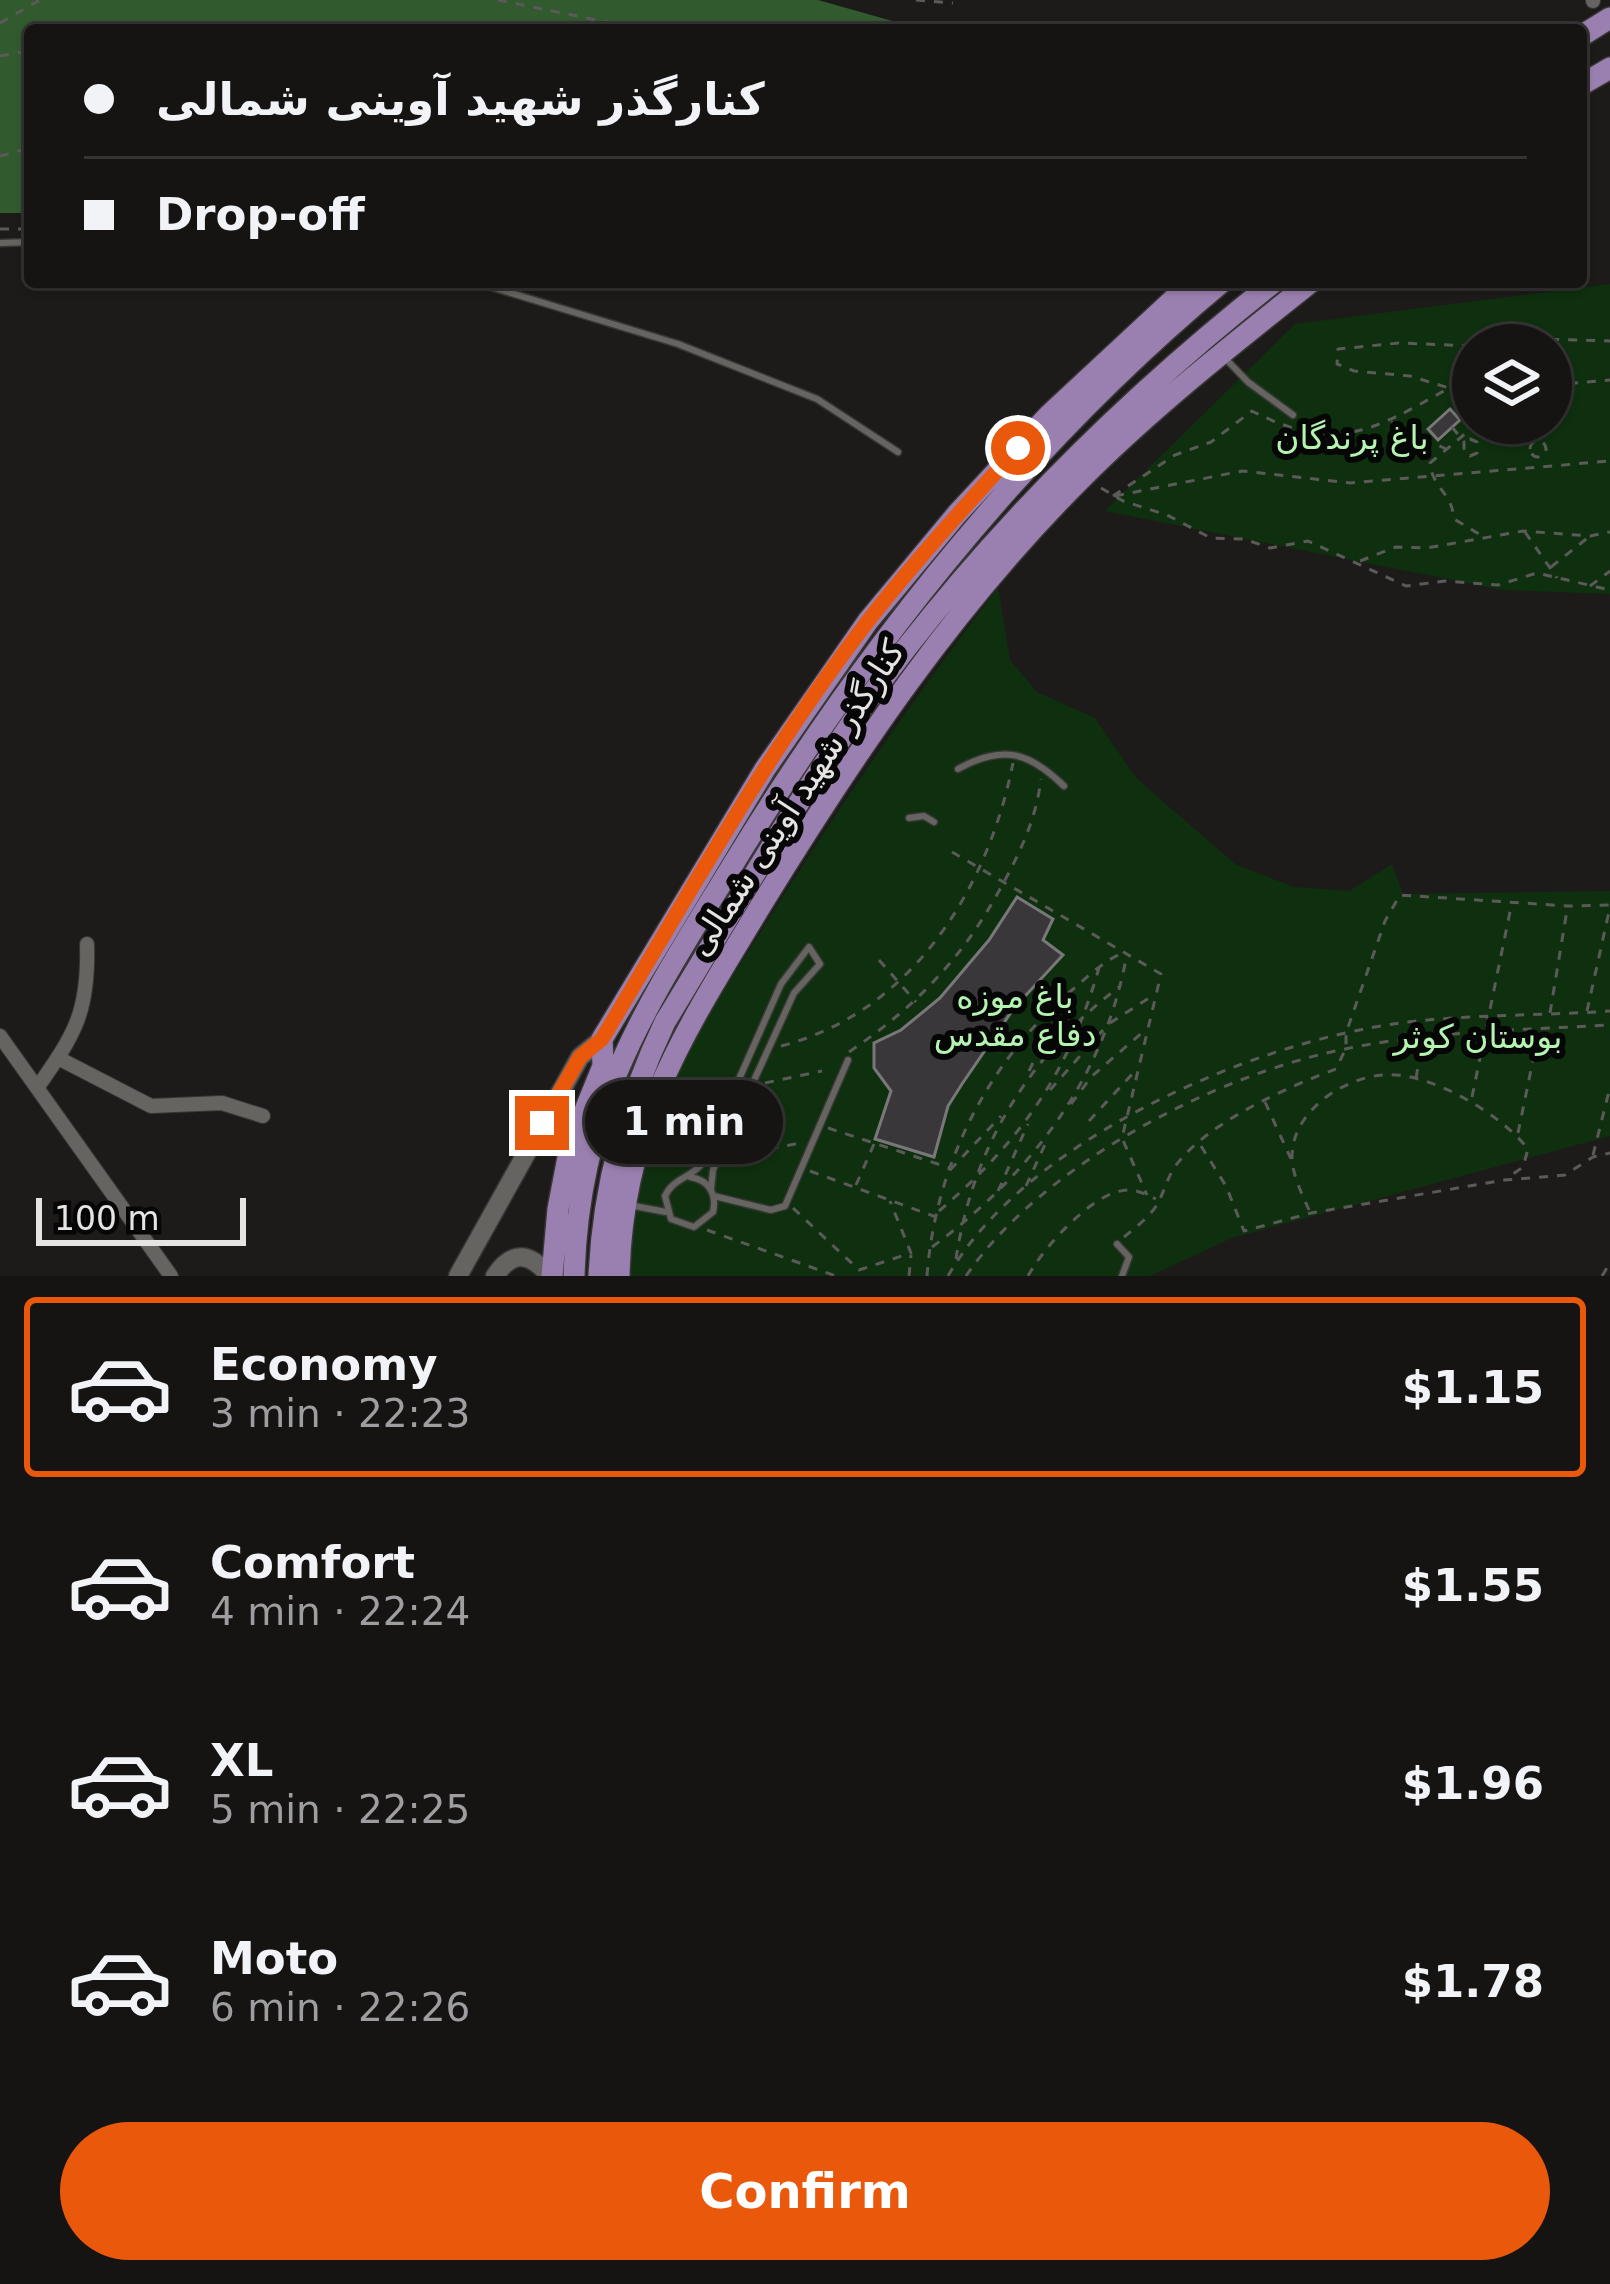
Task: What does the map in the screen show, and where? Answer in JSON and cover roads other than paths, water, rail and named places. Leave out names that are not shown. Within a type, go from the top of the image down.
[{"type":"main road","name":"کنارگذر شهید آوینی شمالی","points":[[551,1276],[570,1147],[603,1066],[602,1039],[765,769],[868,621],[957,514],[1049,415],[1186,288]]},
{"type":"main road","points":[[574,1276],[588,1156],[621,1058],[643,1012],[784,780],[887,634],[974,527],[1064,429],[1216,288]]},
{"type":"main road","points":[[598,1276],[615,1150],[664,1022],[854,720],[992,544],[1083,446],[1266,288]]},
{"type":"main road","name":"کنارگذر شهید آوینی شمالی","points":[[619,1276],[625,1204],[644,1122],[685,1031],[823,804],[925,660],[1009,556],[1084,476],[1221,353],[1303,288]]},
{"type":"street","points":[[37,1088],[77,1025],[85,1002],[87,944]]},
{"type":"street","points":[[0,1036],[171,1276]]},
{"type":"street","points":[[458,1276],[580,1057],[602,1039]]},
{"type":"street","points":[[58,1058],[127,1098],[151,1106],[222,1103],[263,1116]]},
{"type":"street","points":[[495,1276],[506,1261],[520,1255],[534,1258],[551,1276]]},
{"type":"lane","points":[[495,288],[678,344],[817,399],[898,452]]},
{"type":"lane","points":[[1221,353],[1248,382],[1293,415]]},
{"type":"lane","points":[[958,769],[980,757],[1014,755],[1042,765],[1064,786]]},
{"type":"lane","points":[[909,818],[924,816],[934,823]]},
{"type":"lane","points":[[625,1204],[666,1212],[677,1224],[694,1227],[713,1213],[719,1157],[794,993],[820,964],[809,947],[781,984],[701,1165],[669,1188],[666,1212]]},
{"type":"lane","points":[[690,1177],[713,1192],[771,1210],[787,1203],[848,1060]]},
{"type":"lane","points":[[1117,1244],[1129,1257],[1123,1276]]},
{"type":"park label","name":"باغ پرندگان","points":[[1352,437]]},
{"type":"park label","name":"باغ موزه دفاع مقدس","points":[[1015,1015]]},
{"type":"park label","name":"بوستان کوثر","points":[[1478,1036]]}]
